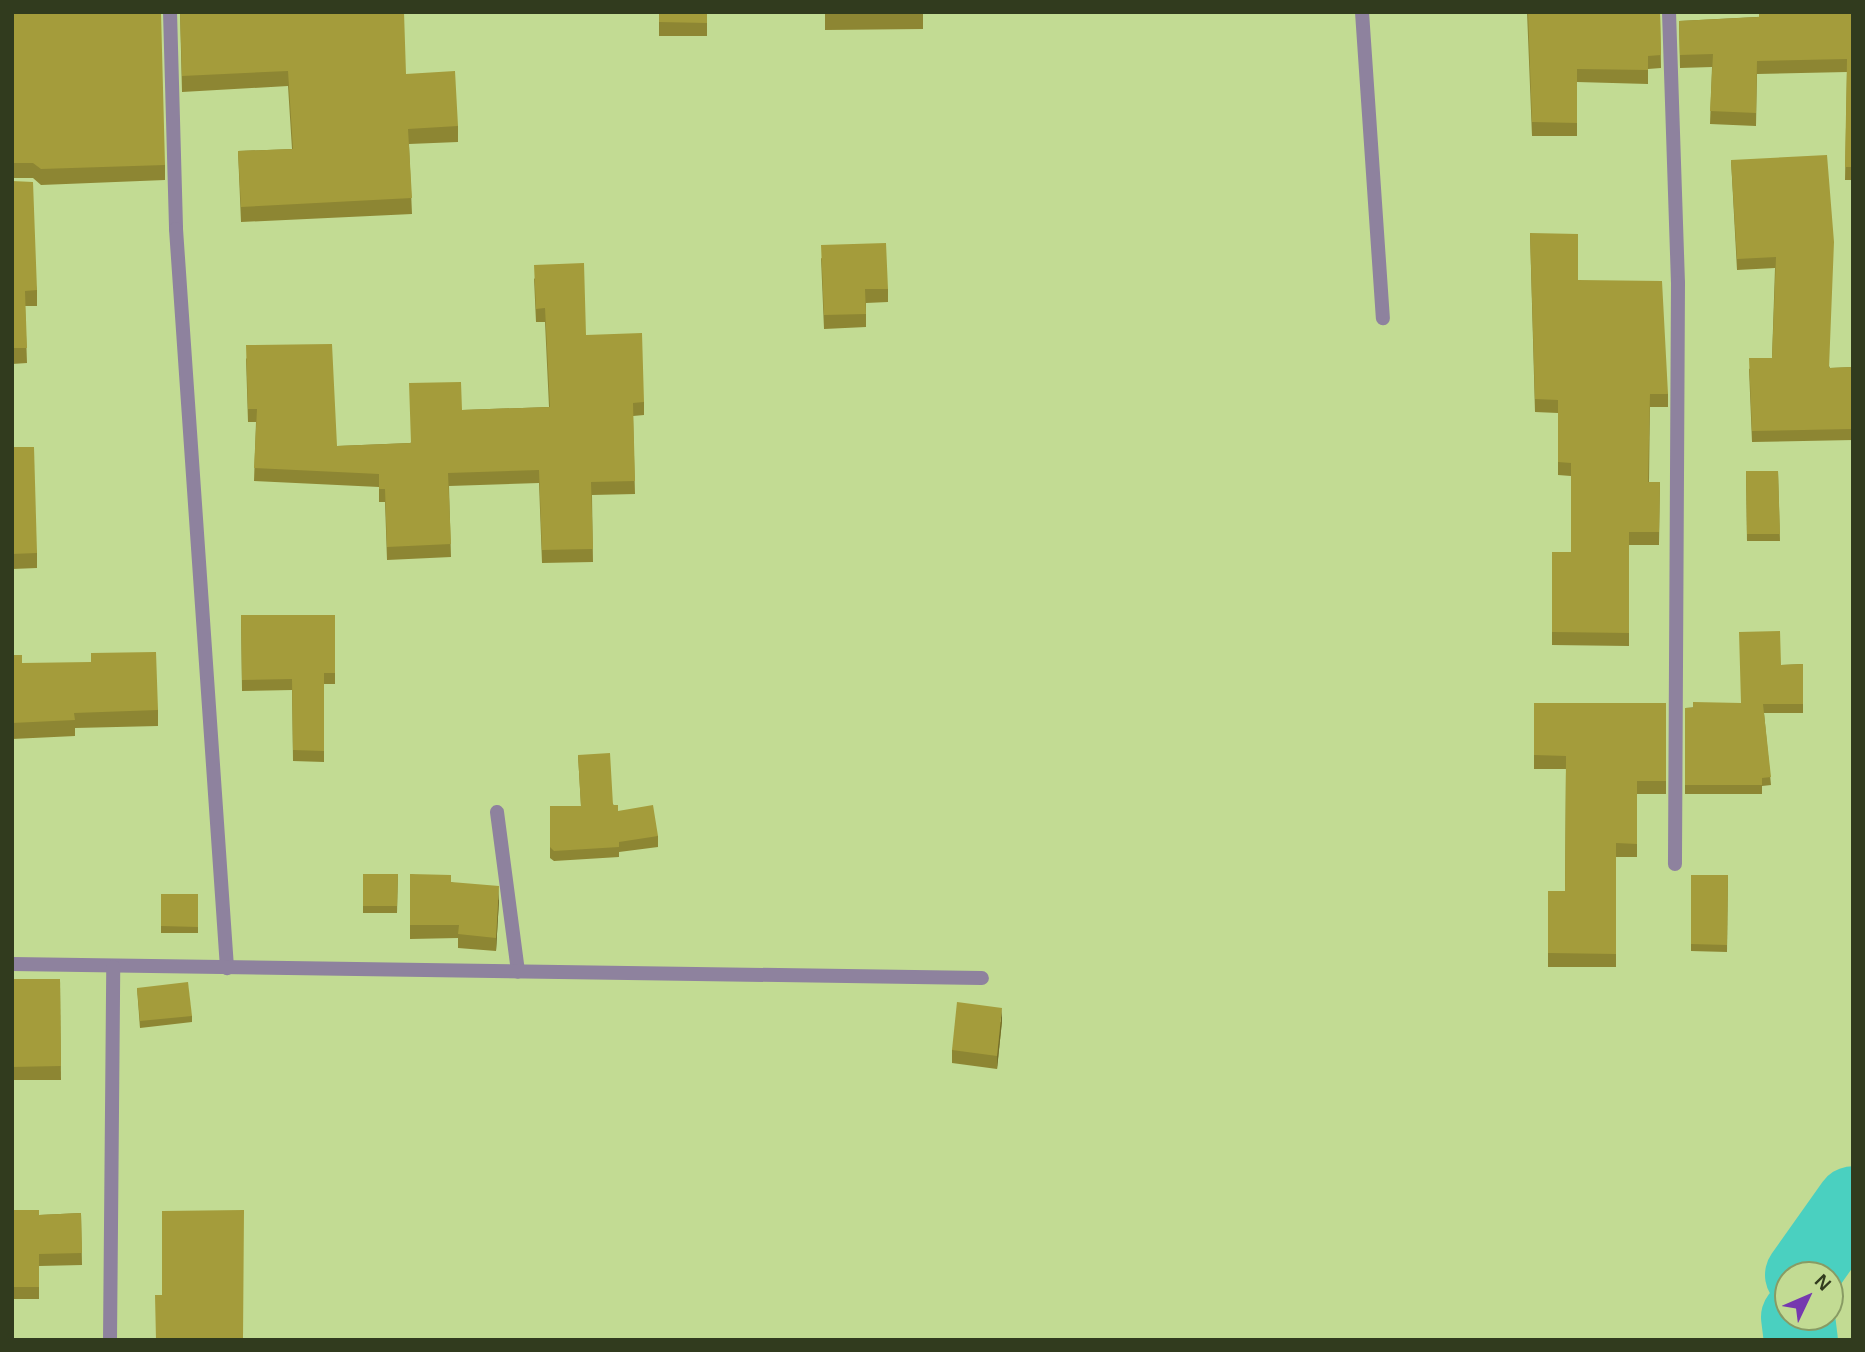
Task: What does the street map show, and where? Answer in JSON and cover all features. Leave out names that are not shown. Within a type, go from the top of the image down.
[{"type":"street","points":[[170,12],[176,229],[227,968]]},
{"type":"street","points":[[1362,12],[1384,318]]},
{"type":"street","points":[[1669,12],[1678,283],[1675,864]]},
{"type":"street","points":[[497,812],[517,972]]},
{"type":"street","points":[[12,964],[982,978]]},
{"type":"street","points":[[110,1340],[113,967]]},
{"type":"building","points":[[12,12],[161,12],[165,165],[41,169],[33,163],[12,163]]},
{"type":"building","points":[[180,12],[404,12],[406,74],[455,71],[458,126],[408,129],[412,198],[241,207],[238,151],[293,149],[288,71],[182,76]]},
{"type":"building","points":[[659,12],[707,12],[707,23],[659,22]]},
{"type":"building","points":[[1528,12],[1660,12],[1661,55],[1648,56],[1648,70],[1577,69],[1577,123],[1532,122]]},
{"type":"building","points":[[1759,12],[1853,12],[1853,167],[1845,167],[1847,59],[1757,61],[1756,113],[1710,111],[1713,54],[1680,55],[1679,21],[1759,17]]},
{"type":"building","points":[[1827,155],[1834,242],[1829,368],[1853,367],[1853,429],[1752,431],[1749,358],[1772,358],[1776,257],[1737,259],[1731,160]]},
{"type":"building","points":[[12,181],[33,182],[37,290],[25,291],[27,348],[12,348]]},
{"type":"building","points":[[1530,233],[1578,234],[1578,280],[1662,281],[1668,394],[1650,394],[1648,482],[1660,482],[1659,532],[1629,532],[1629,633],[1552,632],[1552,552],[1571,552],[1571,463],[1558,462],[1558,400],[1535,399]]},
{"type":"building","points":[[886,243],[888,289],[865,289],[866,314],[824,315],[821,245]]},
{"type":"building","points":[[584,263],[586,335],[642,333],[644,402],[633,403],[635,481],[591,482],[593,549],[542,550],[539,470],[448,473],[451,544],[387,547],[385,489],[379,489],[379,474],[254,468],[257,409],[248,409],[246,345],[332,344],[337,446],[411,443],[409,383],[461,382],[462,410],[550,407],[545,308],[536,309],[534,265]]},
{"type":"building","points":[[12,447],[34,447],[37,553],[12,554]]},
{"type":"building","points":[[1746,471],[1778,471],[1780,534],[1747,534]]},
{"type":"building","points":[[241,615],[335,615],[335,673],[324,673],[324,751],[293,750],[292,679],[242,680]]},
{"type":"building","points":[[1780,631],[1781,665],[1803,664],[1803,704],[1763,704],[1771,777],[1762,778],[1762,785],[1685,785],[1685,708],[1693,708],[1693,702],[1741,703],[1739,632]]},
{"type":"building","points":[[156,652],[158,710],[74,713],[75,720],[12,723],[12,655],[22,655],[22,663],[91,662],[91,653]]},
{"type":"building","points":[[1534,703],[1666,703],[1666,781],[1637,781],[1637,844],[1616,843],[1616,954],[1548,953],[1548,891],[1565,891],[1566,756],[1534,755]]},
{"type":"building","points":[[610,753],[613,805],[618,805],[618,811],[653,805],[658,836],[619,842],[619,847],[554,851],[550,847],[550,806],[581,806],[578,755]]},
{"type":"building","points":[[363,874],[398,874],[397,906],[363,906]]},
{"type":"building","points":[[410,874],[451,875],[451,882],[499,886],[496,938],[458,934],[459,925],[410,925]]},
{"type":"building","points":[[1691,875],[1728,875],[1727,945],[1691,944]]},
{"type":"building","points":[[161,894],[198,894],[198,927],[161,926]]},
{"type":"building","points":[[12,979],[60,979],[61,1066],[12,1067]]},
{"type":"building","points":[[188,982],[192,1016],[140,1021],[137,988]]},
{"type":"building","points":[[957,1002],[1002,1008],[997,1056],[952,1050]]},
{"type":"building","points":[[12,1210],[39,1210],[39,1215],[81,1213],[82,1253],[39,1254],[39,1287],[12,1287]]},
{"type":"building","points":[[244,1210],[243,1340],[156,1340],[155,1295],[162,1295],[162,1211]]},
{"type":"waterway","points":[[1812,1261],[1853,1203]]},
{"type":"waterway","points":[[1800,1331],[1801,1340]]}]
